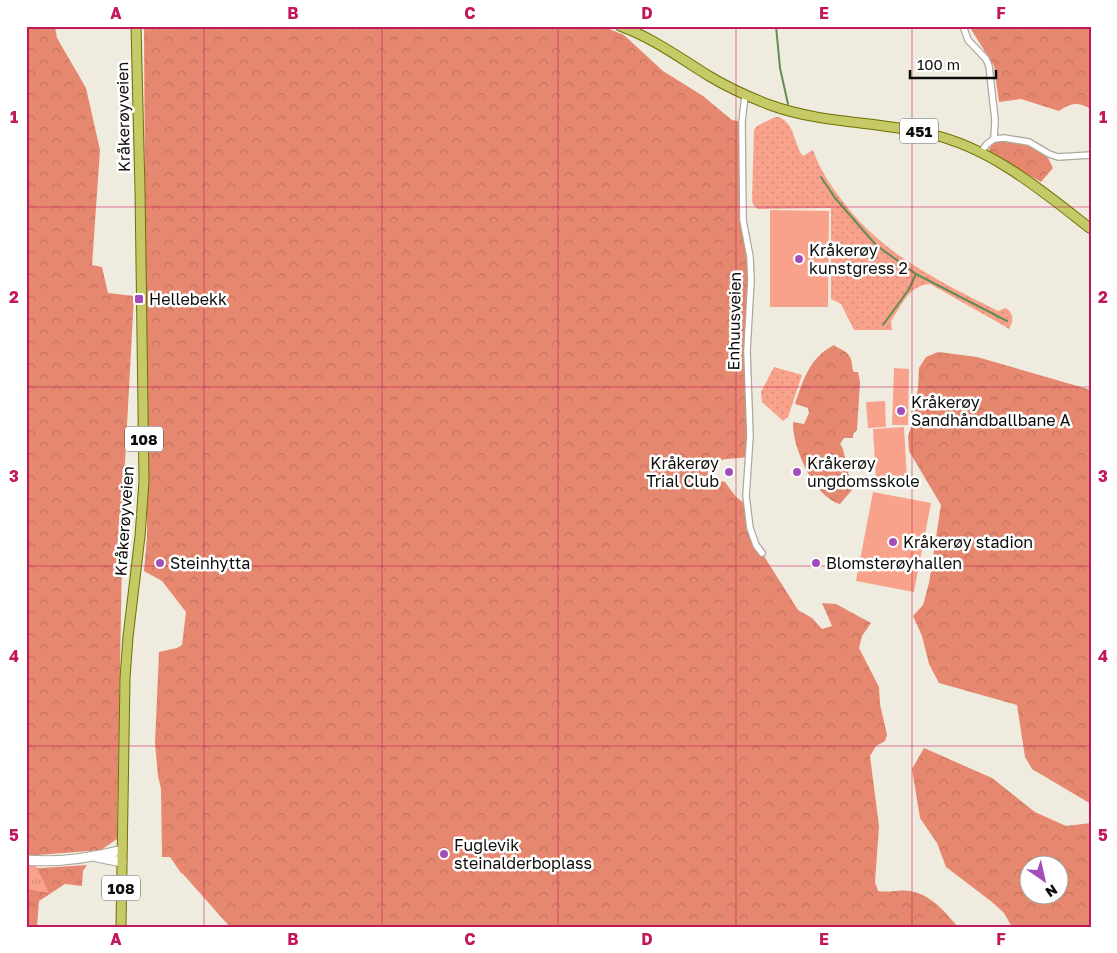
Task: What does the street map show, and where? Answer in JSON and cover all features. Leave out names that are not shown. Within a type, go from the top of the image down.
[{"type":"main road","name":"Kråkerøyveien","points":[[121,927],[125,678],[144,481],[136,26]]},
{"type":"main road","name":"451","points":[[620,26],[635,31],[656,42],[709,76],[745,96],[813,117],[931,134],[955,141],[981,152],[1029,181],[1091,230]]},
{"type":"main road","points":[[26,860],[51,861],[97,857],[122,850]]},
{"type":"main road","points":[[97,857],[122,862]]},
{"type":"street","points":[[963,26],[968,40],[986,59],[989,66],[995,120],[994,139]]},
{"type":"street","name":"Enhuusveien","points":[[745,96],[742,122],[743,220],[750,257],[751,280],[747,351],[750,436],[746,496],[750,528],[756,545],[762,553]]},
{"type":"street","points":[[981,152],[994,139],[1004,138],[1029,142],[1058,157],[1091,155]]},
{"type":"green space","points":[[26,26],[55,26],[57,38],[86,88],[100,150],[92,265],[102,267],[108,293],[134,296],[123,499],[117,839],[101,850],[26,856]]},
{"type":"green space","points":[[144,26],[590,26],[609,29],[624,35],[663,71],[703,96],[732,120],[742,122],[743,220],[750,257],[748,333],[749,457],[707,463],[708,478],[725,482],[736,497],[747,505],[750,528],[762,553],[798,610],[812,618],[822,629],[832,626],[822,603],[836,604],[871,623],[862,636],[859,648],[879,687],[880,704],[887,735],[885,741],[876,746],[870,756],[879,826],[875,882],[878,891],[906,891],[925,896],[937,904],[958,927],[230,927],[181,873],[170,857],[162,857],[161,789],[155,743],[159,652],[182,645],[186,612],[162,581],[144,571],[147,537]]},
{"type":"green space","points":[[969,26],[1091,26],[1091,109],[1074,104],[1059,111],[1021,99],[999,102],[994,66]]},
{"type":"green space","points":[[775,117],[785,120],[789,125],[803,156],[813,150],[828,181],[857,218],[874,235],[912,264],[954,289],[998,311],[1006,308],[1009,310],[1012,318],[1009,329],[930,284],[923,285],[911,292],[891,321],[892,330],[854,330],[841,304],[831,299],[831,208],[758,209],[752,201],[754,130],[757,126]]},
{"type":"green space","points":[[1008,140],[1032,146],[1046,154],[1053,168],[1041,182],[990,153],[989,149],[993,143]]},
{"type":"green space","name":"Kråkerøy kunstgress 2","points":[[770,210],[829,211],[828,307],[770,307]]},
{"type":"green space","points":[[834,345],[849,355],[853,370],[858,372],[860,382],[857,430],[853,434],[853,438],[844,438],[840,444],[843,449],[852,490],[840,504],[822,492],[806,470],[796,444],[793,422],[804,424],[809,413],[808,408],[795,404],[808,370],[819,356]]},
{"type":"green space","points":[[938,352],[977,357],[1091,390],[1091,804],[1032,769],[1025,757],[1017,705],[939,683],[929,664],[922,636],[913,616],[923,605],[929,583],[941,505],[909,451],[908,436],[912,425],[918,388],[919,368],[926,357]]},
{"type":"green space","points":[[774,367],[802,375],[788,417],[783,421],[762,402],[761,392]]},
{"type":"green space","points":[[894,368],[909,369],[908,425],[892,425]]},
{"type":"green space","points":[[885,401],[886,427],[868,428],[866,402]]},
{"type":"green space","points":[[904,427],[907,479],[876,481],[873,429]]},
{"type":"green space","name":"Kråkerøy stadion","points":[[873,492],[931,503],[914,592],[856,581]]},
{"type":"green space","points":[[924,748],[992,778],[1035,812],[1066,826],[1091,823],[1091,927],[1012,927],[1004,913],[992,902],[946,867],[937,843],[920,818],[912,769]]},
{"type":"green space","points":[[26,865],[36,866],[49,893],[26,889]]},
{"type":"green space","points":[[87,865],[83,871],[82,886],[65,884],[39,901],[37,927],[26,927],[26,869]]},
{"type":"waterway","points":[[776,26],[780,68],[788,104]]},
{"type":"waterway","points":[[821,177],[835,198],[876,245],[916,274],[1007,321]]},
{"type":"waterway","points":[[883,325],[909,289],[916,274]]},
{"type":"place","name":"Kråkerøy kunstgress 2","points":[[799,259]]},
{"type":"place","name":"Hellebekk","points":[[139,299]]},
{"type":"place","name":"Kråkerøy Sandhåndballbane A","points":[[901,411]]},
{"type":"place","name":"Kråkerøy Trial Club","points":[[729,472]]},
{"type":"place","name":"Kråkerøy ungdomsskole","points":[[797,472]]},
{"type":"place","name":"Kråkerøy stadion","points":[[893,542]]},
{"type":"place","name":"Steinhytta","points":[[160,563]]},
{"type":"place","name":"Blomsterøyhallen","points":[[816,563]]},
{"type":"place","name":"Fuglevik steinalderboplass","points":[[444,854]]}]
